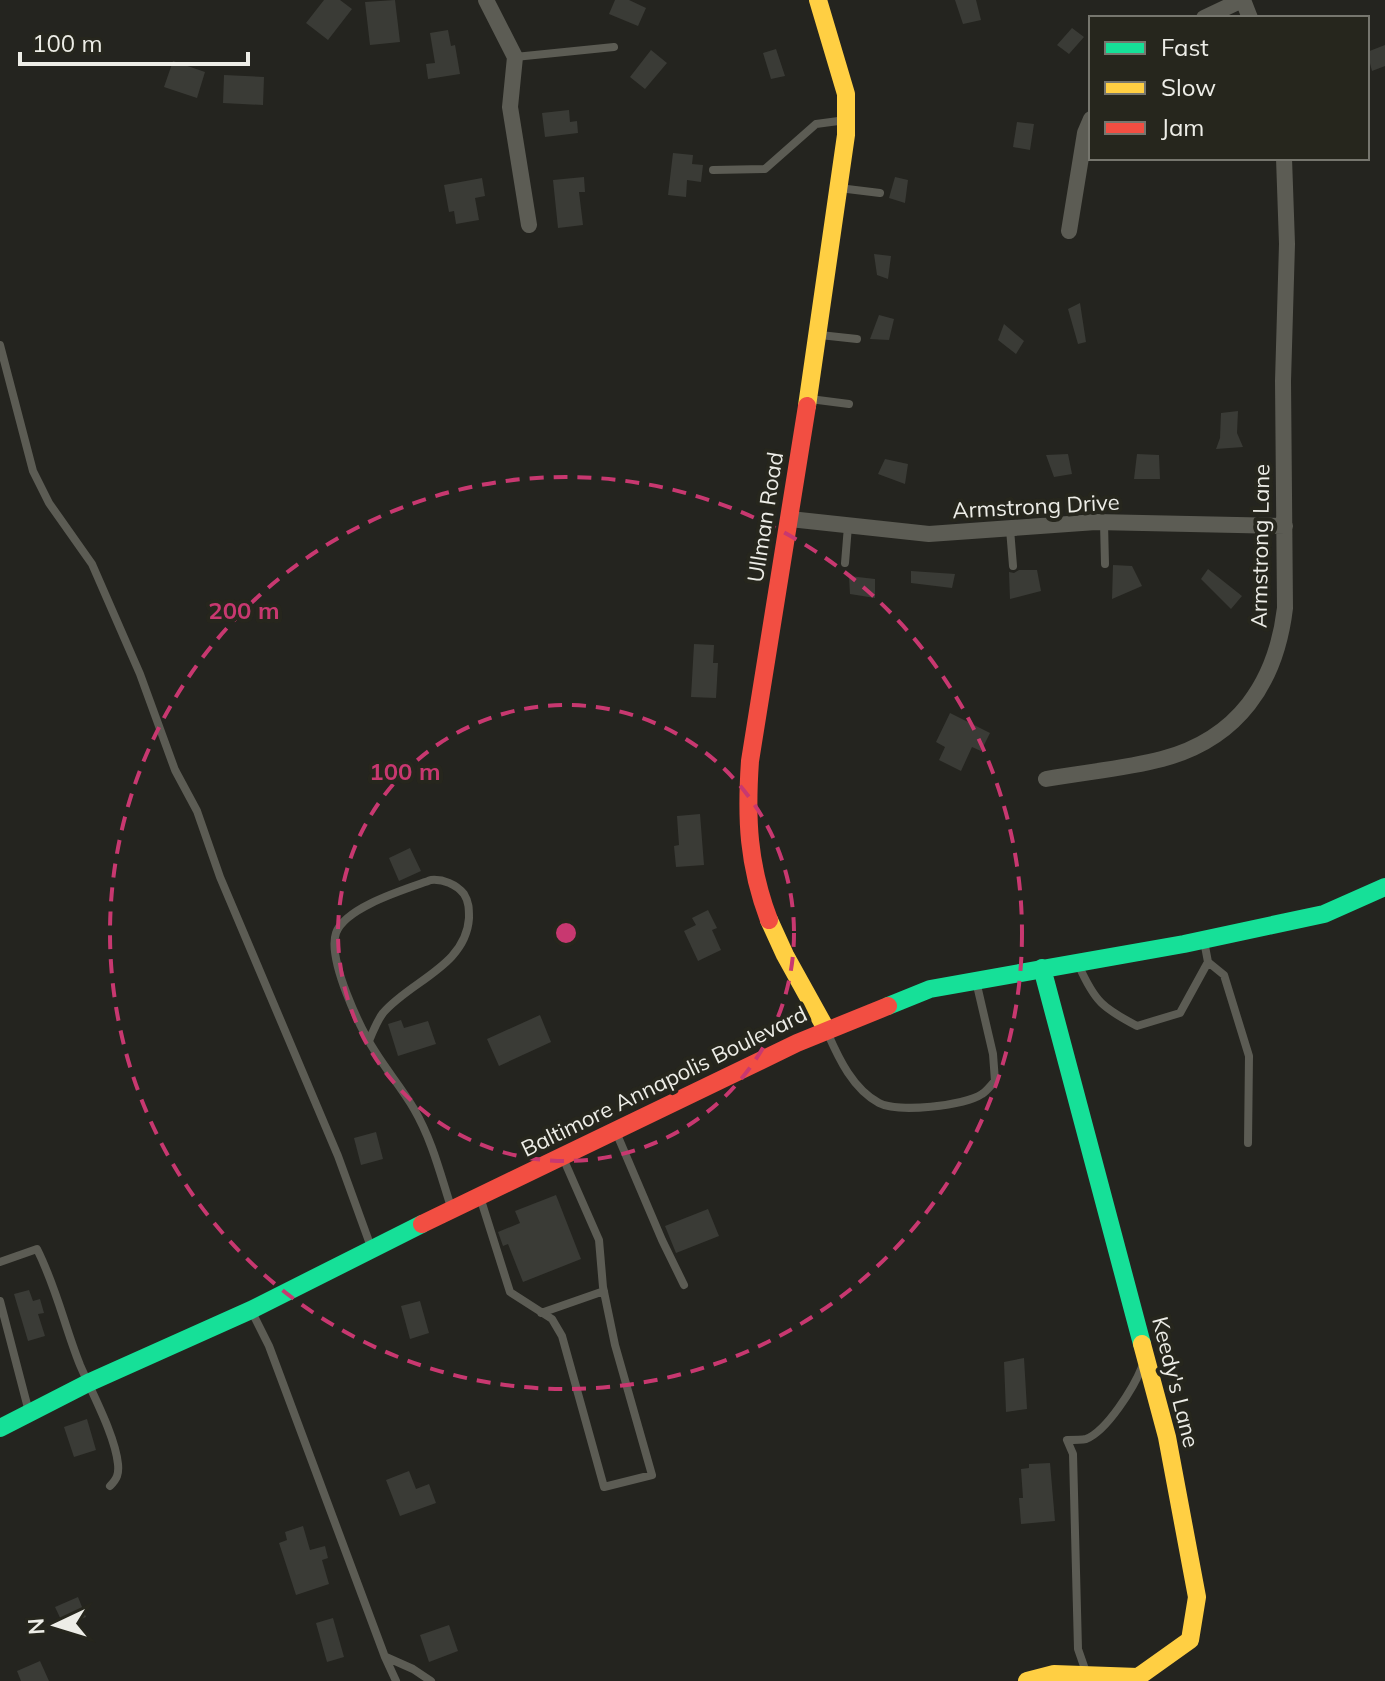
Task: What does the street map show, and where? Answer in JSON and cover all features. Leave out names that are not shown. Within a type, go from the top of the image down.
[{"type":"street","points":[[486,0],[515,57],[510,107],[529,225]]},
{"type":"street","name":"Ullman Road","points":[[818,0],[844,85],[846,120],[819,335],[750,761],[747,821],[758,895],[772,931],[826,1029]]},
{"type":"street","points":[[1208,16],[1242,0]]},
{"type":"street","points":[[1069,231],[1089,124]]},
{"type":"street","name":"Armstrong Lane","points":[[1046,779],[1174,755],[1216,735],[1241,713],[1265,682],[1282,635],[1285,608],[1283,381],[1287,244],[1284,160]]},
{"type":"street","name":"Armstrong Drive","points":[[790,519],[929,534],[1104,522],[1285,526]]},
{"type":"street","name":"Baltimore Annapolis Boulevard","points":[[0,1428],[88,1383],[251,1310],[372,1248],[826,1029],[930,989],[1204,940],[1324,914],[1385,887]]},
{"type":"street","name":"Keedy's Lane","points":[[1027,1681],[1054,1674],[1138,1677],[1190,1640],[1197,1597],[1167,1437],[1042,968]]},
{"type":"lane","points":[[515,57],[614,47]]},
{"type":"lane","points":[[713,170],[765,169],[816,124],[846,120]]},
{"type":"lane","points":[[839,188],[880,193]]},
{"type":"lane","points":[[819,335],[857,339]]},
{"type":"lane","points":[[0,345],[33,471],[49,503],[92,564],[134,660],[175,770],[197,811],[220,877],[338,1156],[372,1248]]},
{"type":"lane","points":[[809,399],[849,404]]},
{"type":"lane","points":[[1104,522],[1105,564]]},
{"type":"lane","points":[[845,563],[848,526]]},
{"type":"lane","points":[[1010,528],[1013,566]]},
{"type":"lane","points":[[369,1041],[382,1014],[449,959],[464,940],[469,906],[466,896],[451,884],[431,880],[361,909],[349,917],[336,933],[337,964],[369,1041],[413,1107],[431,1144],[452,1211]]},
{"type":"lane","points":[[1077,962],[1087,985],[1104,1008],[1137,1026],[1180,1013],[1208,962],[1204,940]]},
{"type":"lane","points":[[1208,962],[1224,975],[1249,1056],[1248,1143]]},
{"type":"lane","points":[[826,1029],[836,1054],[857,1086],[880,1104],[905,1109],[943,1105],[981,1095],[995,1081],[993,1054],[976,980]]},
{"type":"lane","points":[[616,1131],[684,1285]]},
{"type":"lane","points":[[480,1197],[510,1292],[552,1319],[562,1336],[604,1487],[652,1475],[615,1345],[604,1291],[599,1240],[563,1157]]},
{"type":"lane","points":[[0,1262],[37,1249],[53,1281],[80,1364],[117,1459],[117,1479],[110,1486]]},
{"type":"lane","points":[[541,1313],[604,1291]]},
{"type":"lane","points":[[0,1301],[29,1413]]},
{"type":"lane","points":[[251,1310],[269,1346],[396,1681]]},
{"type":"lane","points":[[1086,1673],[1078,1649],[1073,1454],[1067,1440],[1088,1438],[1103,1425],[1136,1382],[1146,1357]]},
{"type":"lane","points":[[385,1657],[431,1681]]},
{"type":"building","points":[[324,0],[340,0],[352,9],[328,40],[306,23]]},
{"type":"building","points":[[395,0],[400,42],[370,45],[365,2]]},
{"type":"building","points":[[615,0],[629,0],[646,8],[638,26],[609,14]]},
{"type":"building","points":[[955,0],[976,0],[981,20],[963,24]]},
{"type":"building","points":[[1072,28],[1084,37],[1069,54],[1057,45]]},
{"type":"building","points":[[448,30],[451,46],[455,45],[460,74],[428,79],[426,64],[435,63],[430,33]]},
{"type":"building","points":[[1385,45],[1385,66],[1372,71],[1369,51]]},
{"type":"building","points":[[776,49],[785,76],[771,79],[763,53]]},
{"type":"building","points":[[651,50],[667,63],[645,89],[630,77]]},
{"type":"building","points":[[173,61],[205,72],[197,98],[164,87]]},
{"type":"building","points":[[224,75],[264,77],[263,105],[223,103]]},
{"type":"building","points":[[569,110],[570,122],[577,121],[578,133],[545,137],[542,113]]},
{"type":"building","points":[[1017,122],[1034,124],[1030,150],[1013,147]]},
{"type":"building","points":[[673,153],[693,155],[692,164],[703,165],[701,182],[687,180],[686,197],[668,195]]},
{"type":"building","points":[[584,177],[585,192],[579,192],[583,225],[558,228],[553,180]]},
{"type":"building","points":[[895,177],[908,180],[905,203],[889,198]]},
{"type":"building","points":[[482,178],[485,196],[475,198],[479,220],[456,224],[454,211],[449,212],[444,185]]},
{"type":"building","points":[[874,254],[891,256],[888,279],[877,275]]},
{"type":"building","points":[[1080,303],[1086,342],[1078,344],[1068,309]]},
{"type":"building","points":[[879,315],[894,319],[889,340],[870,339]]},
{"type":"building","points":[[1004,324],[1024,341],[1016,354],[998,340]]},
{"type":"building","points":[[1238,411],[1237,433],[1243,447],[1216,449],[1220,438],[1221,413]]},
{"type":"building","points":[[1068,454],[1072,474],[1054,477],[1046,455]]},
{"type":"building","points":[[1137,454],[1159,455],[1160,479],[1134,479]]},
{"type":"building","points":[[885,459],[908,464],[905,484],[878,474]]},
{"type":"building","points":[[1113,565],[1132,566],[1142,586],[1112,599]]},
{"type":"building","points":[[1208,569],[1242,596],[1231,609],[1201,579]]},
{"type":"building","points":[[1037,570],[1041,591],[1010,599],[1009,572]]},
{"type":"building","points":[[911,571],[955,574],[952,588],[911,583]]},
{"type":"building","points":[[849,576],[875,579],[875,598],[850,594]]},
{"type":"building","points":[[694,644],[714,645],[713,663],[718,663],[716,698],[691,697]]},
{"type":"building","points":[[950,713],[990,733],[981,751],[972,747],[961,771],[939,760],[945,747],[936,742]]},
{"type":"building","points":[[700,814],[704,865],[676,867],[674,846],[679,845],[677,816]]},
{"type":"building","points":[[410,848],[421,871],[399,881],[389,858]]},
{"type":"building","points":[[708,910],[717,928],[712,930],[721,950],[698,961],[684,931],[696,925],[692,918]]},
{"type":"building","points":[[540,1015],[551,1042],[499,1066],[487,1039]]},
{"type":"building","points":[[401,1020],[404,1028],[428,1021],[436,1044],[398,1056],[388,1024]]},
{"type":"building","points":[[376,1132],[383,1159],[361,1165],[354,1138]]},
{"type":"building","points":[[556,1195],[581,1259],[523,1282],[508,1244],[503,1246],[498,1232],[520,1223],[515,1211]]},
{"type":"building","points":[[708,1209],[719,1236],[676,1253],[665,1226]]},
{"type":"building","points":[[29,1290],[33,1301],[40,1299],[44,1313],[38,1314],[45,1336],[28,1341],[14,1294]]},
{"type":"building","points":[[420,1301],[429,1333],[410,1339],[401,1306]]},
{"type":"building","points":[[1024,1358],[1027,1409],[1006,1412],[1004,1362]]},
{"type":"building","points":[[87,1419],[96,1450],[74,1457],[64,1427]]},
{"type":"building","points":[[1050,1463],[1055,1521],[1021,1524],[1021,1469],[1029,1468],[1029,1464]]},
{"type":"building","points":[[409,1471],[416,1489],[429,1484],[436,1503],[400,1516],[386,1480]]},
{"type":"building","points":[[303,1526],[310,1550],[325,1546],[328,1558],[322,1560],[329,1584],[296,1595],[279,1543],[287,1540],[285,1532]]},
{"type":"building","points":[[78,1597],[86,1617],[64,1626],[55,1607]]},
{"type":"building","points":[[333,1618],[344,1657],[327,1662],[316,1623]]},
{"type":"building","points":[[449,1625],[458,1651],[429,1662],[420,1635]]},
{"type":"building","points":[[40,1661],[49,1681],[21,1681],[17,1671]]},
{"type":"traffic: fast","points":[[888,1006],[930,989],[1184,944],[1324,914],[1385,887]]},
{"type":"traffic: fast","points":[[1042,968],[1142,1344]]},
{"type":"traffic: fast","points":[[0,1428],[88,1383],[251,1310],[422,1224]]},
{"type":"traffic: slow","points":[[807,406],[846,135],[846,94],[818,0]]},
{"type":"traffic: slow","points":[[769,920],[826,1029]]},
{"type":"traffic: slow","points":[[1027,1681],[1054,1674],[1138,1677],[1190,1640],[1197,1597],[1167,1437],[1142,1344]]},
{"type":"traffic: jam","points":[[769,920],[750,841],[750,761],[807,406]]},
{"type":"traffic: jam","points":[[422,1224],[797,1043],[888,1006]]}]
